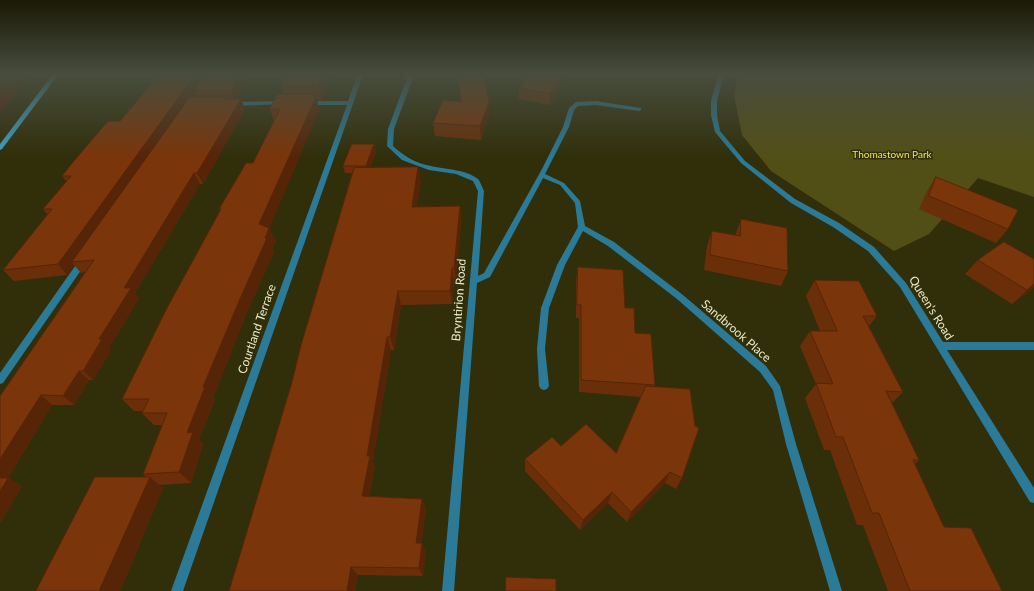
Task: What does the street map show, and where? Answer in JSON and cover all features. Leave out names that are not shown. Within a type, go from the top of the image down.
[{"type":"street","points":[[0,148],[34,103]]},
{"type":"street","points":[[223,104],[291,103]]},
{"type":"street","points":[[298,103],[350,103]]},
{"type":"street","name":"Courtland Terrace","points":[[177,591],[350,103]]},
{"type":"street","name":"Bryntirion Road","points":[[401,103],[391,129],[390,146],[404,159],[429,168],[457,172],[476,180],[481,191],[448,591]]},
{"type":"street","points":[[473,282],[487,275],[542,175],[566,127],[571,109],[576,104],[596,103],[639,109]]},
{"type":"street","name":"Queen's Road","points":[[714,103],[714,115],[717,131],[743,162],[793,201],[836,224],[871,249],[903,285],[1034,498]]},
{"type":"street","points":[[542,175],[562,184],[578,203],[582,227],[561,265],[545,308],[541,349],[544,386]]},
{"type":"street","name":"Sandbrook Place","points":[[582,227],[611,244],[680,297],[763,369],[777,389],[791,444],[836,591]]},
{"type":"street","points":[[0,380],[88,254]]},
{"type":"street","points":[[940,346],[1034,346]]},
{"type":"green space","name":"Thomastown Park","points":[[736,103],[1034,103],[1034,197],[978,178],[929,234],[894,251],[771,171],[742,135]]},
{"type":"building","points":[[136,103],[175,103],[58,264],[3,270],[52,209],[43,209],[71,176],[62,176],[108,121],[120,121]]},
{"type":"building","points":[[186,103],[239,103],[197,173],[194,173],[124,288],[131,288],[99,339],[102,339],[83,371],[79,371],[63,396],[41,395],[0,459],[0,396],[94,260],[72,262]]},
{"type":"building","points":[[273,103],[313,103],[259,224],[269,228],[265,238],[267,238],[203,387],[205,387],[187,433],[193,432],[179,472],[143,474],[167,413],[142,413],[149,399],[122,399],[167,308],[221,209],[219,209],[246,163],[253,163],[280,109],[270,109]]},
{"type":"building","points":[[442,103],[489,103],[480,126],[433,123]]},
{"type":"building","points":[[352,144],[374,144],[366,166],[343,166]]},
{"type":"building","points":[[418,167],[412,207],[460,206],[454,268],[452,268],[450,291],[398,291],[390,337],[387,337],[367,456],[370,456],[362,496],[422,499],[416,543],[422,543],[419,568],[351,567],[347,591],[229,591],[354,168]]},
{"type":"building","points":[[936,177],[1018,210],[1008,229],[929,196]]},
{"type":"building","points":[[741,219],[787,228],[788,271],[710,255],[712,231],[740,236]]},
{"type":"building","points":[[1004,242],[1034,259],[1034,284],[1027,290],[978,260]]},
{"type":"building","points":[[578,267],[623,270],[625,308],[634,308],[635,333],[651,334],[655,385],[581,380],[581,305],[577,305]]},
{"type":"building","points":[[815,280],[859,281],[877,316],[863,316],[903,392],[886,391],[919,460],[913,460],[944,527],[971,528],[1002,591],[910,591],[879,513],[872,513],[843,437],[836,437],[816,383],[833,384],[810,331],[837,331]]},
{"type":"building","points":[[646,386],[690,389],[695,426],[699,428],[682,478],[670,472],[631,512],[612,492],[583,520],[525,459],[552,437],[561,446],[586,424],[616,453]]},
{"type":"building","points":[[95,477],[150,477],[99,591],[36,591]]},
{"type":"building","points":[[0,478],[8,478],[0,491]]},
{"type":"building","points":[[506,577],[556,579],[556,591],[506,591]]}]
